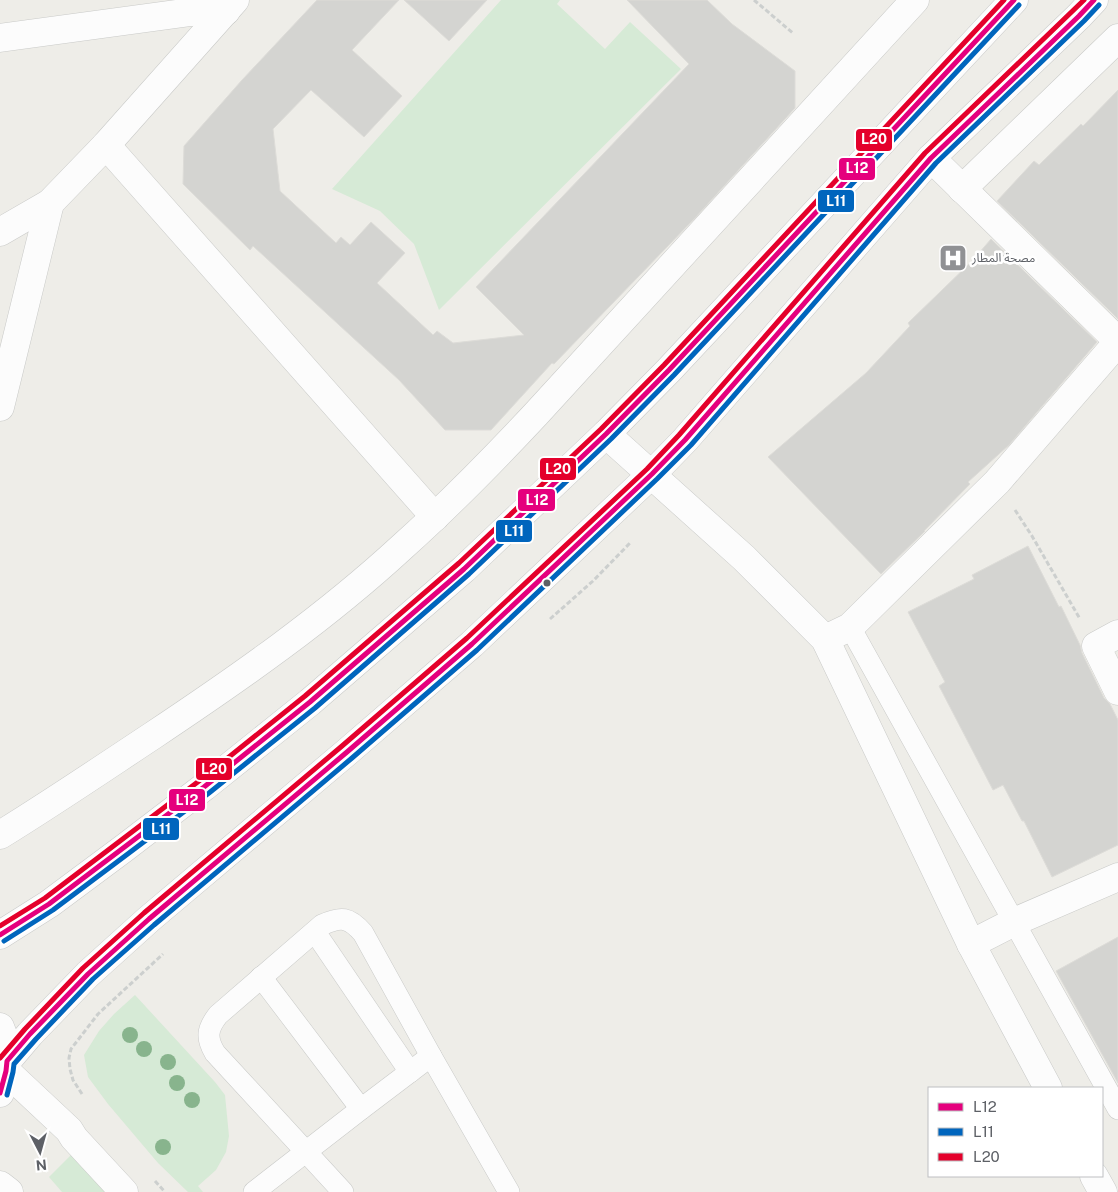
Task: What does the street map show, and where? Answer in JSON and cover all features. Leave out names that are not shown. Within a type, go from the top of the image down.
[{"type":"street","points":[[0,835],[47,806],[256,665],[360,584],[401,548],[435,517],[536,414],[916,0]]},
{"type":"street","points":[[0,935],[49,904],[204,787],[310,702],[464,569],[606,434],[670,370],[1014,0]]},
{"type":"street","points":[[4,1075],[30,1034],[78,983],[148,919],[472,644],[652,474],[685,440],[931,158],[1094,0]]},
{"type":"street","points":[[0,38],[190,6],[231,5]]},
{"type":"street","points":[[0,232],[50,203],[106,145],[231,5]]},
{"type":"street","points":[[962,189],[1118,38]]},
{"type":"street","points":[[106,145],[435,517]]},
{"type":"street","points":[[825,639],[850,627],[998,482],[1118,342],[931,158]]},
{"type":"street","points":[[0,407],[50,203]]},
{"type":"street","points":[[606,434],[744,558],[825,639],[971,944],[1047,1087]]},
{"type":"street","points":[[1107,640],[1118,691]]},
{"type":"street","points":[[971,944],[1014,922],[1118,878]]},
{"type":"street","points":[[0,1027],[7,1050],[4,1075]]},
{"type":"street","points":[[4,1075],[69,1130],[74,1138],[124,1192]]},
{"type":"street","points":[[1095,1177],[1103,1192]]},
{"type":"street","points":[[0,1185],[8,1192]]},
{"type":"lane","points":[[850,627],[1118,1109]]},
{"type":"lane","points":[[343,1192],[215,1053],[210,1044],[209,1034],[211,1023],[218,1015],[322,926],[333,920],[344,920],[355,924],[363,932],[509,1192]]},
{"type":"lane","points":[[315,932],[410,1072]]},
{"type":"lane","points":[[261,977],[361,1108]]},
{"type":"lane","points":[[254,1192],[431,1056]]},
{"type":"path","points":[[754,0],[794,34]]},
{"type":"path","points":[[998,482],[1032,536],[1107,640]]},
{"type":"path","points":[[82,1095],[73,1080],[70,1069],[71,1049],[98,1014]]},
{"type":"path","points":[[152,1178],[165,1192]]},
{"type":"green space","points":[[501,0],[560,0],[557,4],[605,49],[630,22],[681,69],[439,310],[414,244],[380,211],[332,189]]},
{"type":"green space","points":[[135,995],[225,1095],[229,1136],[226,1152],[216,1170],[198,1186],[203,1192],[188,1192],[158,1163],[108,1104],[88,1077],[84,1055],[99,1031]]},
{"type":"green space","points":[[73,1153],[109,1192],[62,1192],[49,1177]]},
{"type":"building","points":[[317,0],[399,0],[352,50],[402,96],[364,137],[311,90],[273,129],[280,191],[336,243],[341,237],[350,245],[371,222],[405,253],[377,283],[433,335],[437,331],[453,343],[524,335],[476,287],[689,64],[627,0],[707,0],[732,24],[795,71],[795,108],[695,218],[554,364],[552,363],[491,430],[445,430],[399,380],[253,246],[250,250],[183,184],[184,146],[242,80]]},
{"type":"building","points":[[404,0],[487,0],[449,41]]},
{"type":"building","points":[[1118,90],[1118,319],[997,201],[1034,161],[1039,165],[1081,124],[1083,126]]},
{"type":"building","points":[[991,239],[1097,342],[1009,445],[968,482],[970,484],[881,574],[768,457],[866,373],[910,326],[908,323],[972,261]]},
{"type":"building","points":[[1028,546],[1059,607],[1061,606],[1104,698],[1110,704],[1118,720],[1118,845],[1052,877],[1024,821],[1022,821],[1003,785],[993,790],[939,686],[945,682],[908,612],[974,579],[972,575]]},
{"type":"building","points":[[1118,937],[1118,1083],[1056,971]]},
{"type":"transit line","name":"L20","points":[[0,926],[45,898],[199,781],[305,696],[459,563],[601,429],[664,365],[1004,0]]},
{"type":"transit line","name":"L12","points":[[0,935],[49,904],[204,787],[310,702],[464,569],[606,434],[669,370],[1014,0]]},
{"type":"transit line","name":"L20","points":[[0,1058],[83,968],[144,913],[467,638],[647,469],[679,435],[925,153],[1084,0]]},
{"type":"transit line","name":"L12","points":[[0,1093],[7,1061],[30,1034],[88,974],[149,919],[472,644],[652,474],[685,440],[931,158],[1094,0]]},
{"type":"transit line","name":"L11","points":[[4,941],[53,910],[209,793],[315,708],[469,574],[611,439],[674,375],[1019,5]]},
{"type":"transit line","name":"L11","points":[[7,1095],[14,1064],[93,979],[477,650],[657,479],[691,445],[936,163],[1099,5]]},
{"type":"place","name":"مصحة المطار","points":[[953,258]]}]
